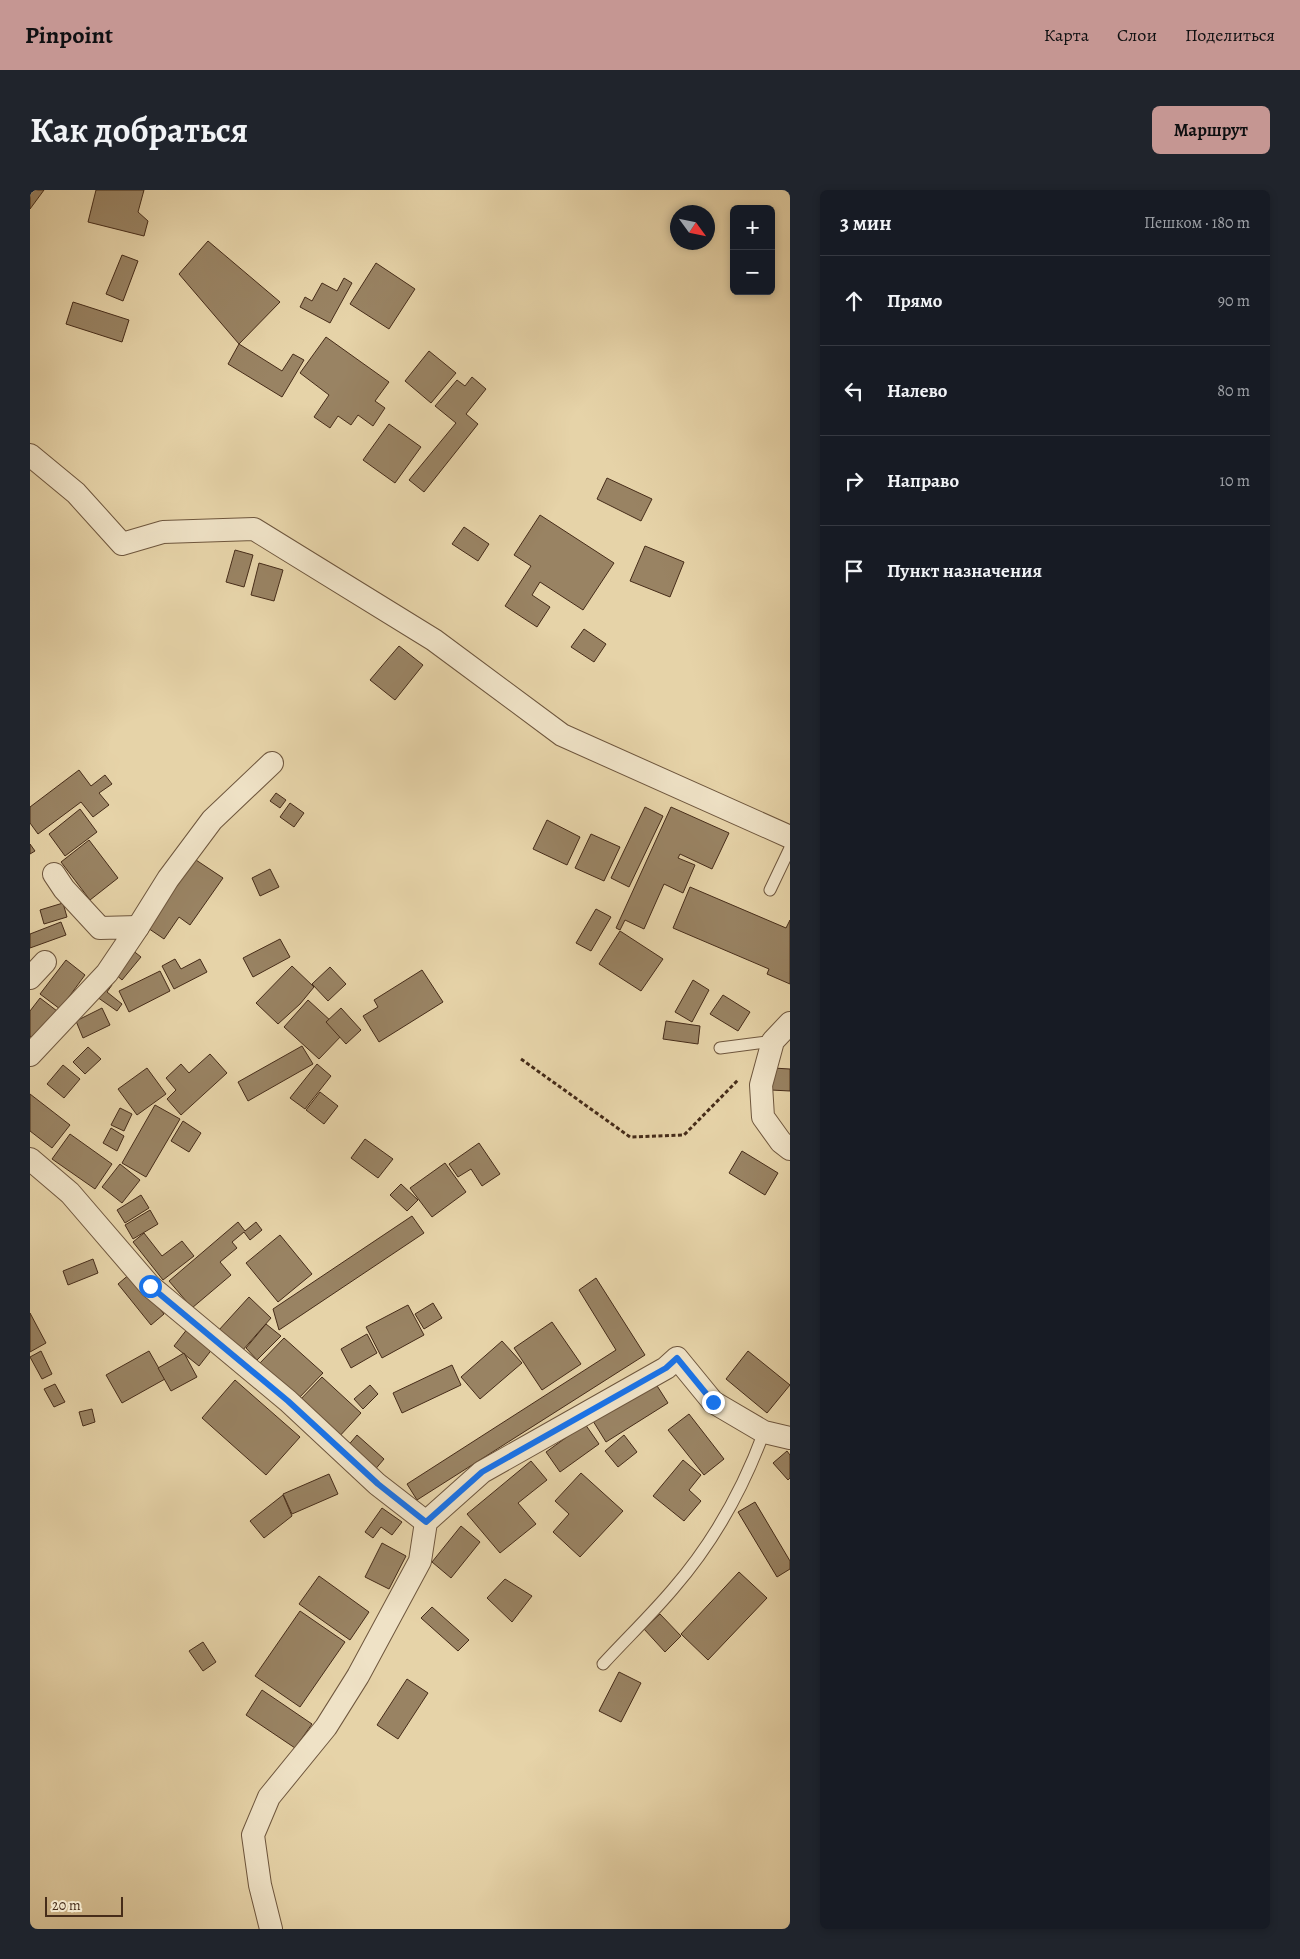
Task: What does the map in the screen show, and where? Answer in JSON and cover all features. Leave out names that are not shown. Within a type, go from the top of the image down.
[{"type":"street","points":[[30,455],[76,493],[122,544],[163,532],[254,529],[434,640],[562,735],[790,837]]},
{"type":"street","points":[[30,1055],[108,974],[168,879],[212,820],[272,763]]},
{"type":"street","points":[[54,874],[64,889],[100,928],[138,926]]},
{"type":"street","points":[[790,1023],[772,1041],[761,1085],[763,1117],[781,1142],[790,1149]]},
{"type":"street","points":[[30,1159],[70,1193],[150,1286],[288,1401],[378,1484],[426,1522]]},
{"type":"street","points":[[271,1929],[260,1885],[253,1834],[269,1797],[326,1726],[358,1676],[420,1561],[426,1522],[482,1472],[666,1368],[677,1358],[713,1402],[764,1432],[790,1438]]},
{"type":"lane","points":[[770,890],[790,848]]},
{"type":"lane","points":[[720,1048],[772,1041]]},
{"type":"lane","points":[[603,1664],[674,1588],[710,1539],[751,1468],[764,1432]]},
{"type":"path","points":[[521,1059],[630,1137],[684,1135],[735,1082],[767,1064]]},
{"type":"building","points":[[30,190],[44,190],[30,209]]},
{"type":"building","points":[[96,190],[144,190],[138,212],[148,221],[144,236],[88,222]]},
{"type":"building","points":[[208,241],[280,302],[239,344],[179,274]]},
{"type":"building","points":[[122,255],[138,261],[123,301],[106,294]]},
{"type":"building","points":[[376,263],[415,289],[389,329],[350,304]]},
{"type":"building","points":[[344,278],[352,283],[330,323],[300,307],[305,297],[312,301],[322,283],[337,291]]},
{"type":"building","points":[[73,302],[129,320],[122,342],[66,324]]},
{"type":"building","points":[[326,337],[389,382],[375,401],[385,408],[373,426],[358,415],[351,425],[338,416],[330,428],[314,417],[329,395],[300,373]]},
{"type":"building","points":[[239,344],[282,371],[293,354],[304,360],[282,397],[228,364]]},
{"type":"building","points":[[429,351],[456,373],[431,403],[405,381]]},
{"type":"building","points":[[472,377],[486,389],[466,414],[478,424],[424,492],[409,480],[456,423],[435,406],[457,380],[465,386]]},
{"type":"building","points":[[389,424],[421,447],[395,483],[363,460]]},
{"type":"building","points":[[607,478],[652,499],[641,521],[597,499]]},
{"type":"building","points":[[540,515],[614,563],[583,610],[540,582],[532,595],[550,607],[537,627],[505,606],[531,566],[514,555]]},
{"type":"building","points":[[464,527],[489,544],[478,561],[452,544]]},
{"type":"building","points":[[645,546],[684,562],[670,597],[630,581]]},
{"type":"building","points":[[235,550],[253,555],[244,587],[226,582]]},
{"type":"building","points":[[259,563],[283,570],[274,601],[251,595]]},
{"type":"building","points":[[584,629],[606,644],[594,662],[571,647]]},
{"type":"building","points":[[399,646],[423,665],[395,700],[370,680]]},
{"type":"building","points":[[79,770],[91,786],[105,775],[112,784],[99,793],[109,805],[93,817],[81,802],[38,834],[30,823],[30,807]]},
{"type":"building","points":[[276,793],[286,800],[280,808],[270,801]]},
{"type":"building","points":[[290,803],[304,813],[294,827],[280,817]]},
{"type":"building","points":[[645,807],[663,816],[629,887],[611,878]]},
{"type":"building","points":[[671,807],[729,833],[712,869],[680,854],[678,858],[695,865],[683,893],[664,884],[644,929],[625,920],[620,930],[616,928]]},
{"type":"building","points":[[80,809],[97,832],[65,856],[49,834]]},
{"type":"building","points":[[547,820],[580,837],[567,865],[533,849]]},
{"type":"building","points":[[591,834],[620,847],[604,881],[575,868]]},
{"type":"building","points":[[89,840],[118,878],[90,900],[61,862]]},
{"type":"building","points":[[30,844],[35,851],[30,854]]},
{"type":"building","points":[[190,856],[223,878],[190,925],[179,917],[164,939],[142,924]]},
{"type":"building","points":[[270,869],[279,887],[260,896],[252,878]]},
{"type":"building","points":[[690,887],[786,928],[790,920],[790,984],[767,974],[769,969],[673,928]]},
{"type":"building","points":[[63,903],[67,917],[44,924],[40,910]]},
{"type":"building","points":[[596,909],[611,917],[591,951],[576,943]]},
{"type":"building","points":[[61,922],[66,935],[30,948],[30,934]]},
{"type":"building","points":[[620,931],[663,959],[641,991],[599,964]]},
{"type":"building","points":[[280,939],[290,957],[253,977],[243,958]]},
{"type":"building","points":[[131,949],[141,957],[122,980],[113,972]]},
{"type":"building","points":[[175,959],[181,969],[200,959],[207,972],[174,989],[162,966]]},
{"type":"building","points":[[66,960],[85,975],[60,1009],[40,994]]},
{"type":"building","points":[[292,966],[314,987],[300,1004],[278,1024],[256,1003]]},
{"type":"building","points":[[330,967],[346,984],[328,1001],[312,984]]},
{"type":"building","points":[[422,970],[443,1002],[379,1042],[363,1016],[378,1007],[374,1000]]},
{"type":"building","points":[[160,971],[170,991],[129,1012],[119,991]]},
{"type":"building","points":[[693,980],[709,990],[692,1022],[675,1012]]},
{"type":"building","points":[[108,982],[112,985],[107,992],[122,1004],[117,1011],[97,997]]},
{"type":"building","points":[[723,995],[750,1012],[738,1031],[710,1014]]},
{"type":"building","points":[[40,998],[57,1011],[35,1040],[30,1036],[30,1011]]},
{"type":"building","points":[[308,1000],[344,1033],[319,1059],[284,1027]]},
{"type":"building","points":[[102,1008],[110,1025],[83,1038],[76,1021]]},
{"type":"building","points":[[341,1008],[361,1030],[346,1044],[326,1022]]},
{"type":"building","points":[[666,1021],[700,1026],[698,1044],[663,1039]]},
{"type":"building","points":[[302,1046],[313,1064],[248,1101],[238,1082]]},
{"type":"building","points":[[88,1047],[101,1059],[85,1074],[73,1062]]},
{"type":"building","points":[[210,1054],[227,1073],[181,1115],[167,1099],[176,1090],[166,1078],[181,1064],[189,1073]]},
{"type":"building","points":[[317,1064],[331,1076],[305,1109],[290,1098]]},
{"type":"building","points":[[63,1065],[80,1079],[64,1098],[47,1084]]},
{"type":"building","points":[[147,1068],[166,1094],[137,1115],[118,1089]]},
{"type":"building","points":[[773,1068],[790,1069],[790,1091],[771,1090]]},
{"type":"building","points":[[320,1092],[338,1106],[324,1124],[306,1110]]},
{"type":"building","points":[[30,1094],[70,1125],[52,1148],[30,1131]]},
{"type":"building","points":[[155,1105],[180,1119],[146,1177],[122,1163]]},
{"type":"building","points":[[120,1108],[132,1114],[124,1131],[111,1125]]},
{"type":"building","points":[[183,1121],[201,1133],[189,1152],[171,1141]]},
{"type":"building","points":[[111,1128],[124,1136],[117,1151],[103,1143]]},
{"type":"building","points":[[70,1134],[112,1164],[95,1189],[52,1159]]},
{"type":"building","points":[[365,1139],[393,1159],[378,1178],[351,1158]]},
{"type":"building","points":[[479,1143],[500,1174],[482,1186],[471,1169],[458,1177],[449,1164]]},
{"type":"building","points":[[742,1151],[778,1173],[765,1195],[729,1173]]},
{"type":"building","points":[[445,1163],[466,1192],[432,1217],[410,1188]]},
{"type":"building","points":[[120,1164],[140,1180],[122,1203],[102,1187]]},
{"type":"building","points":[[401,1184],[418,1200],[407,1211],[390,1195]]},
{"type":"building","points":[[141,1195],[149,1208],[125,1223],[117,1210]]},
{"type":"building","points":[[150,1210],[158,1224],[133,1239],[125,1225]]},
{"type":"building","points":[[412,1216],[424,1233],[279,1330],[273,1309]]},
{"type":"building","points":[[238,1222],[245,1231],[256,1222],[262,1230],[250,1240],[244,1232],[232,1242],[237,1248],[220,1262],[231,1275],[192,1308],[169,1281]]},
{"type":"building","points":[[144,1233],[162,1256],[182,1241],[194,1256],[163,1280],[133,1242]]},
{"type":"building","points":[[280,1235],[312,1274],[278,1302],[246,1263]]},
{"type":"building","points":[[93,1259],[98,1273],[68,1285],[63,1271]]},
{"type":"building","points":[[131,1273],[164,1314],[151,1325],[118,1284]]},
{"type":"building","points":[[596,1278],[645,1355],[417,1500],[407,1484],[616,1350],[579,1290]]},
{"type":"building","points":[[249,1297],[271,1318],[242,1351],[218,1331]]},
{"type":"building","points":[[433,1303],[442,1318],[424,1329],[415,1314]]},
{"type":"building","points":[[408,1305],[424,1335],[382,1358],[366,1327]]},
{"type":"building","points":[[30,1313],[46,1343],[30,1352]]},
{"type":"building","points":[[552,1322],[581,1364],[542,1390],[514,1348]]},
{"type":"building","points":[[266,1324],[281,1336],[257,1360],[246,1348]]},
{"type":"building","points":[[188,1328],[213,1348],[199,1366],[174,1346]]},
{"type":"building","points":[[367,1334],[377,1353],[351,1368],[341,1349]]},
{"type":"building","points":[[284,1338],[323,1373],[298,1399],[260,1363]]},
{"type":"building","points":[[502,1341],[522,1363],[480,1399],[461,1377]]},
{"type":"building","points":[[41,1351],[52,1374],[42,1379],[30,1357]]},
{"type":"building","points":[[149,1351],[165,1379],[122,1403],[106,1375]]},
{"type":"building","points":[[748,1351],[790,1385],[767,1413],[726,1379]]},
{"type":"building","points":[[184,1353],[197,1377],[171,1391],[158,1368]]},
{"type":"building","points":[[452,1365],[461,1385],[402,1413],[393,1393]]},
{"type":"building","points":[[322,1377],[361,1413],[337,1439],[297,1403]]},
{"type":"building","points":[[235,1380],[300,1437],[266,1475],[202,1418]]},
{"type":"building","points":[[654,1381],[668,1403],[606,1442],[593,1421]]},
{"type":"building","points":[[55,1384],[65,1402],[54,1407],[44,1389]]},
{"type":"building","points":[[370,1385],[378,1394],[363,1409],[354,1399]]},
{"type":"building","points":[[92,1409],[95,1422],[83,1426],[79,1412]]},
{"type":"building","points":[[689,1414],[724,1459],[704,1475],[668,1430]]},
{"type":"building","points":[[585,1424],[599,1444],[560,1472],[546,1452]]},
{"type":"building","points":[[357,1435],[384,1459],[373,1472],[346,1448]]},
{"type":"building","points":[[624,1435],[637,1452],[618,1467],[605,1451]]},
{"type":"building","points":[[787,1451],[790,1455],[790,1478],[788,1480],[773,1463]]},
{"type":"building","points":[[683,1460],[701,1475],[689,1490],[701,1501],[684,1521],[653,1496]]},
{"type":"building","points":[[531,1461],[547,1480],[518,1503],[536,1524],[500,1553],[467,1514]]},
{"type":"building","points":[[581,1473],[623,1511],[580,1557],[553,1532],[569,1514],[555,1501]]},
{"type":"building","points":[[329,1474],[338,1494],[292,1514],[283,1494]]},
{"type":"building","points":[[283,1495],[292,1516],[264,1538],[250,1521]]},
{"type":"building","points":[[755,1502],[790,1561],[790,1569],[777,1577],[738,1512]]},
{"type":"building","points":[[382,1508],[402,1522],[392,1535],[381,1527],[373,1538],[365,1532]]},
{"type":"building","points":[[461,1526],[480,1542],[451,1578],[432,1562]]},
{"type":"building","points":[[382,1543],[406,1556],[389,1589],[365,1577]]},
{"type":"building","points":[[739,1572],[767,1598],[708,1660],[681,1634]]},
{"type":"building","points":[[319,1576],[369,1612],[350,1640],[299,1604]]},
{"type":"building","points":[[505,1579],[532,1596],[512,1622],[487,1598]]},
{"type":"building","points":[[432,1607],[469,1640],[458,1651],[421,1618]]},
{"type":"building","points":[[300,1611],[345,1642],[300,1707],[255,1676]]},
{"type":"building","points":[[660,1614],[681,1636],[665,1652],[644,1629]]},
{"type":"building","points":[[203,1642],[216,1662],[203,1671],[189,1651]]},
{"type":"building","points":[[619,1672],[641,1683],[621,1722],[599,1711]]},
{"type":"building","points":[[407,1679],[428,1693],[398,1739],[377,1725]]},
{"type":"building","points":[[262,1690],[312,1724],[295,1748],[246,1715]]},
{"type":"route","points":[[150,1286],[288,1401],[378,1484],[426,1522],[482,1472],[666,1368],[677,1358],[713,1402]]}]
